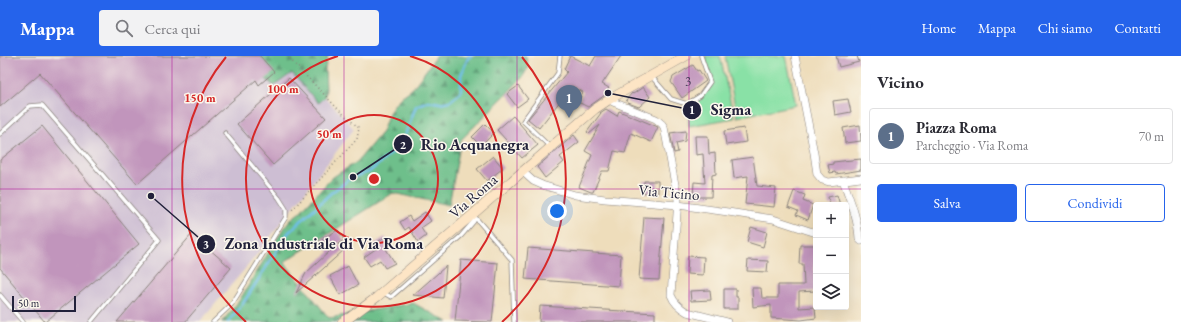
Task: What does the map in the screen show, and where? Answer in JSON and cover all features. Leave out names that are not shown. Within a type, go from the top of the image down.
[{"type":"street","name":"Via Roma","points":[[342,322],[383,292],[595,109],[686,56]]},
{"type":"street","points":[[795,56],[817,174],[820,179],[826,182],[861,178]]},
{"type":"street","points":[[610,99],[613,102],[656,119],[662,124],[678,200],[671,295],[673,300],[681,309],[687,312],[727,322]]},
{"type":"street","name":"Via Ticino","points":[[523,172],[534,181],[542,185],[575,194],[605,200],[678,205],[773,219],[813,232]]},
{"type":"street","points":[[843,180],[858,217],[858,229],[861,241]]},
{"type":"lane","points":[[551,148],[523,121],[558,73],[560,56]]},
{"type":"lane","points":[[652,76],[671,99],[686,104],[700,96],[710,82],[701,56]]},
{"type":"lane","points":[[0,134],[30,106],[42,105],[159,240],[91,322]]},
{"type":"lane","points":[[213,322],[232,304],[286,217],[286,209],[279,198],[225,133]]},
{"type":"lane","points":[[473,215],[512,260],[514,322]]},
{"type":"lane","points":[[0,294],[23,322]]},
{"type":"path","points":[[286,217],[357,139],[359,128],[340,111],[287,56]]},
{"type":"shaded area","points":[[0,56],[288,56],[354,129],[250,263],[200,322],[0,322]]},
{"type":"green space","points":[[237,56],[328,56],[325,69],[325,96],[318,103],[292,73],[274,86]]},
{"type":"green space","points":[[435,56],[526,56],[528,68],[522,78],[461,140],[449,205],[393,193],[284,262],[329,318],[413,303],[448,322],[222,322],[239,301],[278,237],[291,219],[299,213],[333,177],[357,162],[382,132],[393,106],[401,97],[412,89],[433,61]]},
{"type":"green space","points":[[720,56],[734,118],[689,126],[688,107],[702,98],[713,82],[705,57]]},
{"type":"green space","points":[[725,56],[786,56],[796,105],[737,117]]},
{"type":"building","points":[[0,56],[260,56],[274,72],[259,85],[256,80],[137,184],[40,73],[0,107]]},
{"type":"building","points":[[570,56],[590,66],[596,56],[621,56],[602,84],[609,88],[605,95],[588,107],[578,102],[583,92],[572,86],[539,128],[528,119],[567,72],[564,69]]},
{"type":"building","points":[[836,56],[857,56],[859,62],[839,67]]},
{"type":"building","points":[[693,65],[697,71],[699,70],[706,81],[682,98],[671,82],[673,77]]},
{"type":"building","points":[[289,78],[326,118],[273,165],[237,124]]},
{"type":"building","points":[[518,86],[528,99],[517,107],[507,94]]},
{"type":"building","points":[[643,87],[650,97],[639,107],[628,103],[626,100],[632,93],[633,94]]},
{"type":"building","points":[[848,99],[851,112],[835,115],[833,101]]},
{"type":"building","points":[[606,109],[617,116],[619,111],[658,127],[651,142],[631,133],[625,153],[614,151],[609,171],[602,171],[593,192],[591,192],[579,187],[592,155],[585,151],[600,125],[589,134],[587,132],[600,113]]},
{"type":"building","points":[[513,116],[538,145],[522,158],[497,130]]},
{"type":"building","points":[[485,124],[494,133],[481,146],[472,137]]},
{"type":"building","points":[[860,125],[861,141],[845,143],[843,128]]},
{"type":"building","points":[[42,126],[139,244],[45,322],[0,268],[0,160]]},
{"type":"building","points":[[744,128],[746,142],[726,145],[724,131]]},
{"type":"building","points":[[686,131],[685,141],[676,143],[678,152],[674,153],[670,133]]},
{"type":"building","points":[[574,135],[579,142],[560,157],[564,162],[545,178],[537,167]]},
{"type":"building","points":[[695,136],[708,136],[709,154],[715,153],[716,174],[712,175],[711,197],[693,197],[694,182],[705,183],[703,154],[696,155]]},
{"type":"building","points":[[493,156],[503,168],[487,181],[477,169]]},
{"type":"building","points":[[753,157],[757,186],[776,188],[774,207],[745,204],[748,176],[734,178],[732,160]]},
{"type":"building","points":[[861,159],[861,170],[836,174],[835,172],[830,173],[828,165],[833,164],[833,162]]},
{"type":"building","points":[[644,181],[658,181],[658,193],[644,193]]},
{"type":"building","points":[[794,191],[805,195],[803,201],[813,205],[808,220],[796,215],[798,211],[788,207]]},
{"type":"building","points":[[837,195],[839,202],[829,202],[828,197]]},
{"type":"building","points":[[425,212],[431,221],[421,228],[426,236],[418,242],[409,227],[405,230],[400,222],[409,216],[412,221]]},
{"type":"building","points":[[644,217],[664,218],[659,280],[639,279]]},
{"type":"building","points":[[751,227],[767,232],[763,247],[747,242]]},
{"type":"building","points":[[338,230],[344,240],[338,244],[344,250],[296,293],[306,273],[329,252],[322,239]]},
{"type":"building","points":[[192,234],[231,268],[185,322],[117,322]]},
{"type":"building","points":[[385,237],[390,246],[386,249],[395,263],[385,268],[380,260],[370,266],[364,257],[377,248],[374,244]]},
{"type":"building","points":[[800,245],[813,245],[813,291],[799,292],[799,308],[813,307],[813,310],[815,310],[816,318],[801,320],[771,318],[771,305],[753,307],[752,288],[761,288],[762,298],[778,298],[778,285],[804,285],[803,264],[799,264]]},
{"type":"building","points":[[528,248],[621,255],[619,286],[525,279]]},
{"type":"building","points":[[688,256],[704,257],[703,275],[687,274]]},
{"type":"building","points":[[461,260],[498,263],[492,322],[455,321]]},
{"type":"building","points":[[748,260],[768,261],[767,272],[747,271]]},
{"type":"building","points":[[348,266],[358,285],[340,295],[330,276]]},
{"type":"building","points":[[446,266],[443,298],[413,295]]},
{"type":"building","points":[[724,289],[736,289],[738,309],[724,309]]},
{"type":"building","points":[[710,290],[711,300],[691,301],[690,291]]},
{"type":"building","points":[[540,306],[655,313],[655,322],[539,322]]},
{"type":"waterway","points":[[228,322],[244,302],[288,233],[332,192],[353,177],[369,172],[401,145],[416,106],[428,101],[440,103],[450,101],[461,92],[461,75],[468,58],[471,56]]},
{"type":"place","name":"Sigma","points":[[608,93]]},
{"type":"place","name":"Piazza Roma","points":[[569,118]]},
{"type":"place","name":"Rio Acquanegra","points":[[353,177]]},
{"type":"place","name":"Zona Industriale di Via Roma","points":[[151,196]]}]
